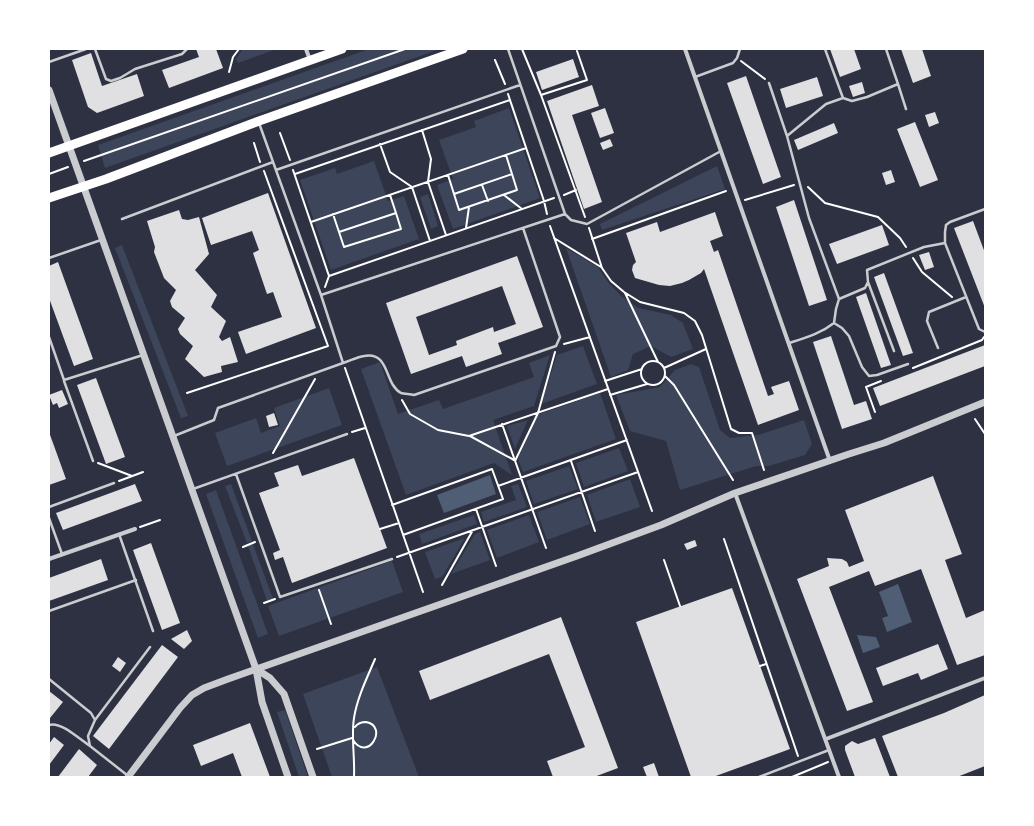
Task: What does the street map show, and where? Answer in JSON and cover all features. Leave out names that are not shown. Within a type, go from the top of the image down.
[{"type":"main road","points":[[49,153],[342,49]]},
{"type":"main road","points":[[49,198],[259,121],[463,49]]},
{"type":"street","points":[[306,49],[310,60]]},
{"type":"street","points":[[685,49],[830,461]]},
{"type":"street","points":[[49,90],[256,669],[262,702],[288,777]]},
{"type":"street","points":[[128,777],[180,708],[192,695],[204,688],[577,556],[661,525],[735,493],[884,443],[985,402]]},
{"type":"street","points":[[735,493],[839,777]]},
{"type":"street","points":[[49,559],[135,529]]},
{"type":"street","points":[[256,669],[270,678],[284,694],[313,777]]},
{"type":"street","points":[[826,739],[985,678]]},
{"type":"lane","points":[[49,62],[86,49]]},
{"type":"lane","points":[[95,49],[106,79],[111,81],[120,78],[135,69],[182,54],[187,49]]},
{"type":"lane","points":[[508,49],[565,214],[571,220],[588,224],[721,151]]},
{"type":"lane","points":[[695,77],[733,63],[737,58],[740,49]]},
{"type":"lane","points":[[825,49],[842,98]]},
{"type":"lane","points":[[886,49],[906,109]]},
{"type":"lane","points":[[769,83],[787,136],[809,218],[839,300],[834,323],[826,330],[816,335],[788,343]]},
{"type":"lane","points":[[787,136],[826,104],[842,98],[852,101],[898,84]]},
{"type":"lane","points":[[276,170],[520,85]]},
{"type":"lane","points":[[259,121],[321,295],[343,363]]},
{"type":"lane","points":[[122,219],[273,162]]},
{"type":"lane","points":[[985,208],[950,222],[946,225],[945,232],[945,243],[966,297],[979,329],[985,332]]},
{"type":"lane","points":[[321,295],[565,214]]},
{"type":"lane","points":[[173,436],[214,420],[218,408],[365,356],[374,356],[383,362],[393,386],[401,393],[414,394],[556,346],[560,337],[523,228]]},
{"type":"lane","points":[[49,258],[103,239]]},
{"type":"lane","points":[[894,351],[868,282],[867,270],[924,247],[945,243]]},
{"type":"lane","points":[[839,300],[865,288],[868,282]]},
{"type":"lane","points":[[938,348],[927,321],[929,312],[966,297]]},
{"type":"lane","points":[[834,323],[842,328],[849,336],[862,367],[869,376],[877,375],[908,364]]},
{"type":"lane","points":[[49,337],[93,461]]},
{"type":"lane","points":[[64,380],[144,354]]},
{"type":"lane","points":[[193,490],[347,434]]},
{"type":"lane","points":[[236,474],[280,597],[392,559]]},
{"type":"lane","points":[[49,507],[114,483]]},
{"type":"lane","points":[[49,518],[62,554]]},
{"type":"lane","points":[[119,534],[153,631]]},
{"type":"lane","points":[[49,611],[136,580]]},
{"type":"lane","points":[[90,746],[88,736],[95,720],[150,647]]},
{"type":"lane","points":[[49,679],[91,713],[95,720]]},
{"type":"lane","points":[[49,725],[61,725],[128,777]]},
{"type":"lane","points":[[758,777],[829,750]]},
{"type":"path","points":[[229,72],[233,57],[239,49]]},
{"type":"path","points":[[49,174],[405,49]]},
{"type":"path","points":[[522,49],[541,95],[576,190],[602,268],[611,281],[624,292],[640,302],[684,313],[695,321],[702,335],[731,429],[739,433],[752,433],[764,470]]},
{"type":"path","points":[[541,95],[587,80],[577,51]]},
{"type":"path","points":[[737,58],[764,77],[769,83]]},
{"type":"path","points":[[495,60],[507,90],[544,201],[554,238],[652,511]]},
{"type":"path","points":[[295,174],[510,100]]},
{"type":"path","points":[[422,130],[431,159],[428,182],[446,235]]},
{"type":"path","points":[[280,133],[329,276],[576,190]]},
{"type":"path","points":[[187,393],[328,346],[254,143]]},
{"type":"path","points":[[380,144],[390,172],[412,187],[430,241]]},
{"type":"path","points":[[311,222],[526,148]]},
{"type":"path","points":[[448,175],[459,210],[488,201],[517,190],[506,155]]},
{"type":"path","points":[[454,194],[512,174]]},
{"type":"path","points":[[739,202],[802,182],[825,203],[878,217],[900,238],[922,272],[956,300]]},
{"type":"path","points":[[482,184],[488,201]]},
{"type":"path","points":[[592,240],[726,191]]},
{"type":"path","points":[[333,214],[344,247],[401,229],[390,195]]},
{"type":"path","points":[[504,195],[522,209]]},
{"type":"path","points":[[466,228],[468,207]]},
{"type":"path","points":[[339,232],[396,213]]},
{"type":"path","points":[[554,238],[602,268]]},
{"type":"path","points":[[610,395],[648,384],[658,385],[665,376],[664,368],[658,362],[624,292]]},
{"type":"path","points":[[515,461],[538,413],[556,346],[590,337]]},
{"type":"path","points":[[908,370],[982,340]]},
{"type":"path","points":[[664,368],[706,349]]},
{"type":"path","points":[[605,381],[642,369],[647,363],[658,362]]},
{"type":"path","points":[[343,363],[423,592]]},
{"type":"path","points":[[642,369],[643,381],[648,384]]},
{"type":"path","points":[[267,463],[320,371]]},
{"type":"path","points":[[665,376],[674,385],[733,480]]},
{"type":"path","points":[[875,412],[866,387],[887,379]]},
{"type":"path","points":[[393,386],[410,414],[438,430],[469,436],[515,461]]},
{"type":"path","points":[[469,436],[608,389]]},
{"type":"path","points":[[975,419],[985,434]]},
{"type":"path","points":[[502,424],[546,548]]},
{"type":"path","points":[[347,434],[366,428]]},
{"type":"path","points":[[498,486],[627,440]]},
{"type":"path","points":[[571,460],[595,531]]},
{"type":"path","points":[[93,461],[132,476]]},
{"type":"path","points":[[392,505],[492,469],[503,499],[403,535]]},
{"type":"path","points":[[114,483],[143,472]]},
{"type":"path","points":[[392,559],[638,472]]},
{"type":"path","points":[[476,509],[496,566]]},
{"type":"path","points":[[135,529],[160,520]]},
{"type":"path","points":[[380,529],[399,523]]},
{"type":"path","points":[[442,585],[473,530]]},
{"type":"path","points":[[724,539],[800,761]]},
{"type":"path","points":[[243,547],[260,540]]},
{"type":"path","points":[[664,560],[680,606]]},
{"type":"path","points":[[317,584],[331,624]]},
{"type":"path","points":[[264,603],[280,597]]},
{"type":"path","points":[[354,777],[354,719],[359,698],[375,659]]},
{"type":"path","points":[[760,666],[767,664]]},
{"type":"path","points":[[353,739],[358,746],[366,747],[373,743],[376,736],[374,728],[368,723],[360,723],[354,727]]},
{"type":"path","points":[[317,749],[353,739]]},
{"type":"path","points":[[792,777],[833,761]]},
{"type":"shaded area","points":[[243,49],[277,49],[238,63],[236,59]]},
{"type":"shaded area","points":[[369,49],[440,49],[105,168],[98,145]]},
{"type":"shaded area","points":[[509,108],[540,198],[453,229],[437,185],[453,179],[439,140],[476,127],[474,121]]},
{"type":"shaded area","points":[[374,161],[388,201],[404,196],[419,239],[331,270],[300,180],[335,168],[337,174]]},
{"type":"shaded area","points":[[717,166],[725,189],[602,230],[600,224]]},
{"type":"shaded area","points":[[428,194],[438,226],[431,229],[420,197]]},
{"type":"shaded area","points":[[122,245],[188,416],[181,418],[115,248]]},
{"type":"shaded area","points":[[566,248],[598,267],[608,282],[621,296],[638,308],[671,315],[683,323],[693,349],[671,357],[651,346],[633,354],[628,370],[611,377]]},
{"type":"shaded area","points":[[583,346],[597,384],[541,404],[557,355]]},
{"type":"shaded area","points":[[550,355],[534,406],[493,420],[512,475],[494,463],[406,495],[361,369],[380,362],[398,414],[439,400],[443,409],[534,377],[529,363]]},
{"type":"shaded area","points":[[691,364],[699,367],[720,430],[730,438],[758,435],[804,420],[812,444],[805,455],[769,466],[756,466],[680,490],[666,441],[630,431],[616,395],[660,387],[675,370]]},
{"type":"shaded area","points":[[329,388],[342,425],[227,466],[215,433],[256,418],[261,433],[280,426],[274,408]]},
{"type":"shaded area","points":[[600,393],[616,439],[523,472],[518,459],[537,415]]},
{"type":"shaded area","points":[[528,420],[515,449],[507,426]]},
{"type":"shaded area","points":[[619,448],[628,471],[584,487],[576,463]]},
{"type":"shaded area","points":[[569,466],[578,489],[534,504],[526,481]]},
{"type":"shaded area","points":[[490,475],[496,494],[444,513],[437,495]]},
{"type":"shaded area","points":[[630,479],[640,507],[596,522],[587,495]]},
{"type":"shaded area","points":[[231,484],[252,541],[247,543],[225,486]]},
{"type":"shaded area","points":[[518,484],[527,507],[484,522],[481,512],[516,500],[511,486]]},
{"type":"shaded area","points":[[216,490],[268,634],[258,638],[206,494]]},
{"type":"shaded area","points":[[580,497],[590,524],[547,540],[537,512]]},
{"type":"shaded area","points":[[474,515],[477,524],[422,544],[419,534]]},
{"type":"shaded area","points":[[529,515],[539,542],[497,558],[487,530]]},
{"type":"shaded area","points":[[480,532],[490,560],[451,574],[475,534]]},
{"type":"shaded area","points":[[465,538],[442,577],[435,579],[425,552]]},
{"type":"shaded area","points":[[253,544],[273,599],[267,601],[248,546]]},
{"type":"shaded area","points":[[392,561],[403,592],[279,636],[268,606]]},
{"type":"shaded area","points":[[898,584],[912,622],[887,632],[882,618],[888,616],[879,592]]},
{"type":"shaded area","points":[[857,635],[876,637],[880,647],[863,653]]},
{"type":"shaded area","points":[[377,667],[419,777],[332,777],[303,694]]},
{"type":"shaded area","points":[[285,710],[308,777],[299,777],[277,712]]},
{"type":"building","points":[[196,49],[216,49],[223,68],[169,88],[162,70],[199,57]]},
{"type":"building","points":[[830,49],[854,49],[861,69],[840,77]]},
{"type":"building","points":[[901,49],[922,49],[931,76],[913,83]]},
{"type":"building","points":[[91,53],[102,86],[137,74],[144,96],[97,113],[88,107],[72,60]]},
{"type":"building","points":[[573,59],[579,77],[542,90],[536,72]]},
{"type":"building","points":[[746,76],[781,177],[763,184],[727,83]]},
{"type":"building","points":[[817,77],[823,96],[786,108],[780,89]]},
{"type":"building","points":[[862,82],[865,93],[853,97],[849,86]]},
{"type":"building","points":[[592,85],[599,106],[572,115],[602,202],[584,209],[547,101]]},
{"type":"building","points":[[605,108],[614,133],[600,138],[591,113]]},
{"type":"building","points":[[935,112],[939,123],[929,127],[925,115]]},
{"type":"building","points":[[915,122],[938,180],[920,187],[897,129]]},
{"type":"building","points":[[834,123],[838,133],[798,150],[794,140]]},
{"type":"building","points":[[610,139],[613,146],[603,150],[600,143]]},
{"type":"building","points":[[891,170],[895,182],[886,185],[882,173]]},
{"type":"building","points":[[268,193],[316,328],[246,354],[238,332],[282,317],[273,292],[267,294],[253,253],[259,250],[252,231],[211,245],[202,218]]},
{"type":"building","points":[[794,200],[827,300],[809,306],[776,207]]},
{"type":"building","points":[[179,210],[182,219],[188,220],[199,217],[209,254],[195,270],[217,295],[211,307],[226,321],[219,337],[222,341],[230,337],[238,362],[221,366],[222,372],[204,377],[185,359],[193,346],[180,334],[178,329],[185,318],[172,307],[170,301],[176,290],[164,278],[154,252],[155,247],[147,221]]},
{"type":"building","points":[[715,212],[723,236],[710,241],[714,252],[718,250],[768,396],[774,394],[771,387],[789,381],[799,410],[758,425],[704,269],[701,273],[689,280],[670,286],[659,285],[635,278],[632,270],[633,265],[636,262],[626,233],[657,222],[660,232]]},
{"type":"building","points":[[973,221],[985,253],[985,308],[954,228]]},
{"type":"building","points":[[882,225],[889,245],[837,264],[829,244]]},
{"type":"building","points":[[929,252],[934,267],[925,270],[919,255]]},
{"type":"building","points":[[517,256],[543,327],[498,343],[502,354],[466,367],[462,356],[411,374],[386,303]],"holes":[[[502,286],[516,324],[494,332],[493,327],[456,341],[457,345],[429,355],[416,317]]]},
{"type":"building","points":[[58,262],[93,359],[74,366],[49,298],[49,266]]},
{"type":"building","points":[[884,273],[913,353],[903,356],[874,277]]},
{"type":"building","points":[[866,293],[891,365],[881,368],[856,297]]},
{"type":"building","points":[[831,336],[854,405],[866,401],[872,419],[842,429],[813,342]]},
{"type":"building","points":[[985,345],[985,366],[880,406],[873,388]]},
{"type":"building","points":[[96,378],[125,457],[106,464],[77,385]]},
{"type":"building","points":[[62,390],[68,404],[59,408],[57,403],[53,405],[49,395]]},
{"type":"building","points":[[274,413],[278,425],[269,427],[266,416]]},
{"type":"building","points":[[49,432],[66,479],[49,485]]},
{"type":"building","points":[[354,458],[387,548],[292,583],[283,557],[275,560],[273,553],[280,550],[259,493],[279,486],[274,473],[298,465],[302,476]]},
{"type":"building","points":[[933,476],[962,554],[945,560],[966,618],[985,610],[985,655],[957,665],[921,569],[875,586],[869,571],[829,587],[873,702],[847,711],[797,579],[829,566],[827,558],[842,559],[847,562],[849,567],[864,561],[845,510]]},
{"type":"building","points":[[135,484],[142,501],[63,530],[56,513]]},
{"type":"building","points":[[695,540],[697,546],[687,550],[684,544]]},
{"type":"building","points":[[151,543],[180,623],[162,630],[133,550]]},
{"type":"building","points":[[101,559],[108,580],[49,601],[49,578]]},
{"type":"building","points":[[732,588],[790,749],[713,777],[691,777],[636,622]]},
{"type":"building","points":[[561,617],[618,768],[594,777],[553,777],[547,761],[585,747],[549,654],[430,700],[419,671]]},
{"type":"building","points":[[187,630],[192,641],[184,649],[171,639]]},
{"type":"building","points":[[938,644],[948,669],[921,680],[918,673],[883,686],[876,668]]},
{"type":"building","points":[[162,645],[178,657],[109,749],[93,736]]},
{"type":"building","points":[[118,657],[126,663],[120,672],[112,666]]},
{"type":"building","points":[[49,691],[63,702],[50,718],[49,717]]},
{"type":"building","points":[[985,695],[985,766],[957,777],[898,777],[882,736],[944,713]]},
{"type":"building","points":[[250,723],[270,777],[242,777],[233,753],[201,766],[193,745]]},
{"type":"building","points":[[54,737],[64,745],[49,765],[49,744]]},
{"type":"building","points":[[875,738],[890,777],[855,777],[845,750],[845,746],[852,741],[858,744]]},
{"type":"building","points":[[79,749],[97,765],[88,777],[58,777]]},
{"type":"building","points":[[654,763],[659,777],[647,777],[643,767]]}]
